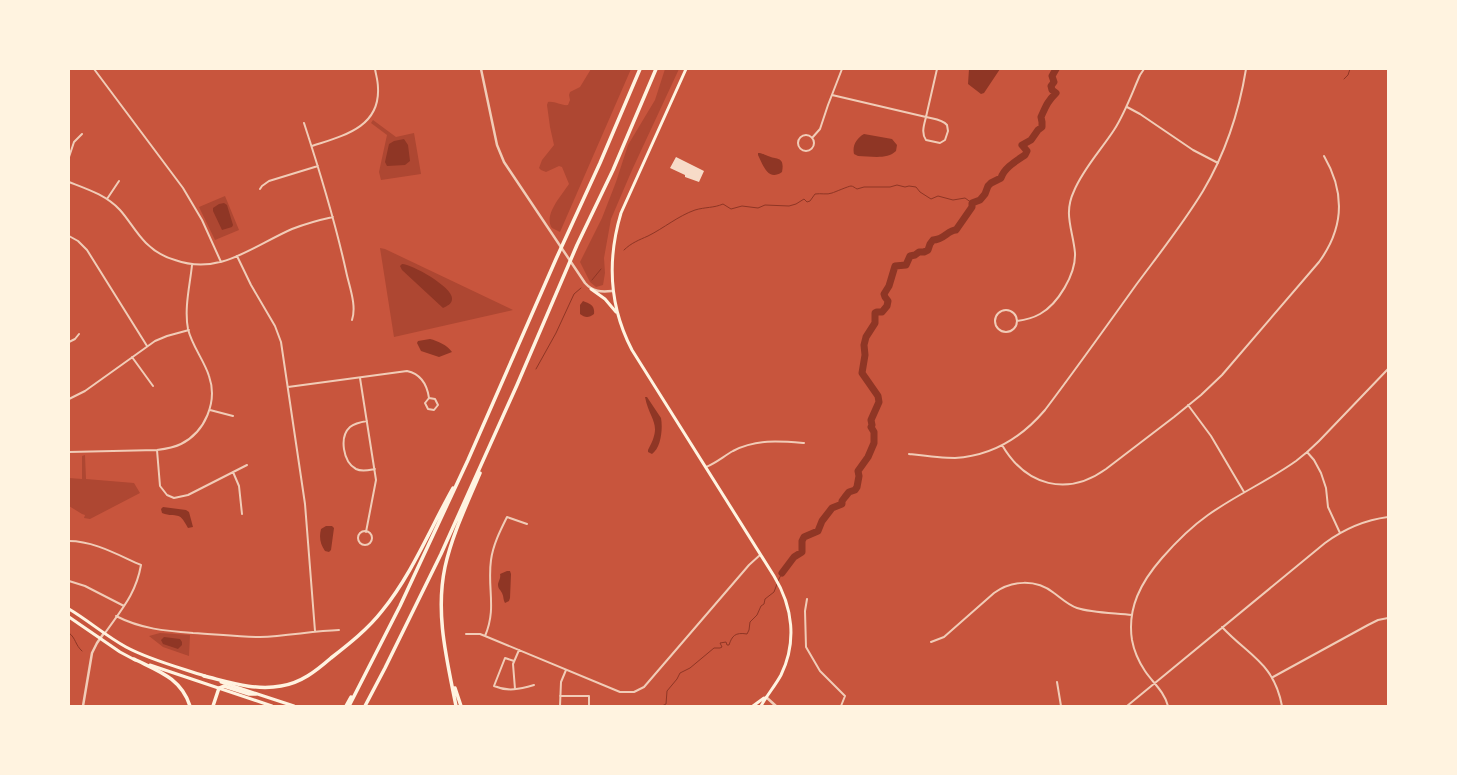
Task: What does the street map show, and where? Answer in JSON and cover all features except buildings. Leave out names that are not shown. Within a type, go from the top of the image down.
[{"type":"highway","points":[[346,706],[400,606],[468,460],[567,234],[600,163],[640,69]]},
{"type":"highway","points":[[456,706],[441,615],[445,567],[452,543],[500,425],[577,246],[613,170],[656,69]]},
{"type":"highway","points":[[365,706],[437,560],[500,425]]},
{"type":"highway","points":[[204,676],[252,687],[267,688],[282,686],[296,682],[308,676],[343,649],[372,623],[390,600],[429,535],[468,460]]},
{"type":"highway","points":[[134,659],[175,681],[185,694],[190,706]]},
{"type":"highway","points":[[349,706],[371,661]]},
{"type":"highway","points":[[450,672],[461,706]]},
{"type":"highway","points":[[213,706],[219,688],[227,686],[249,694],[256,694]]},
{"type":"main road","points":[[686,69],[621,214],[612,254],[612,291],[623,332],[632,350],[705,468],[761,554],[780,585],[786,598],[790,613],[791,630],[787,659],[780,676],[761,706]]},
{"type":"main road","points":[[591,289],[605,299],[617,314]]},
{"type":"main road","points":[[69,610],[137,653],[294,706]]},
{"type":"main road","points":[[69,617],[134,659],[272,706]]},
{"type":"main road","points":[[753,706],[766,697]]},
{"type":"street","points":[[94,69],[183,188],[202,220],[221,262]]},
{"type":"street","points":[[312,146],[350,133],[369,118],[373,112],[378,96],[376,69]]},
{"type":"street","points":[[481,69],[497,145],[504,162],[585,283],[591,289],[600,292],[612,291]]},
{"type":"street","points":[[812,138],[820,129],[842,69]]},
{"type":"street","points":[[832,95],[926,117],[942,121],[947,125],[948,131],[945,141],[938,143],[928,141],[924,138],[923,131],[926,117],[937,69]]},
{"type":"street","points":[[1017,321],[1035,317],[1044,312],[1054,303],[1068,282],[1075,260],[1068,218],[1072,196],[1079,181],[1114,130],[1144,69]]},
{"type":"street","points":[[909,454],[960,457],[980,454],[1002,445],[1027,429],[1045,410],[1180,225],[1203,191],[1218,163],[1235,117],[1246,69]]},
{"type":"street","points":[[1126,107],[1140,114],[1193,150],[1218,163]]},
{"type":"street","points":[[304,123],[333,217],[353,306],[352,320]]},
{"type":"street","points":[[69,157],[74,142],[82,134]]},
{"type":"street","points":[[806,135],[812,138],[814,144],[812,149],[807,151],[800,148],[797,144],[800,137],[806,135]]},
{"type":"street","points":[[1002,445],[1016,465],[1032,477],[1054,484],[1076,483],[1086,480],[1102,472],[1188,405],[1222,375],[1327,251],[1337,225],[1339,205],[1336,181],[1324,156]]},
{"type":"street","points":[[260,189],[269,182],[318,166]]},
{"type":"street","points":[[107,199],[119,181]]},
{"type":"street","points":[[69,182],[90,190],[107,199],[120,210],[139,236],[154,249],[171,259],[192,265],[207,265],[221,262],[237,256],[293,229],[333,217]]},
{"type":"street","points":[[69,236],[82,245],[92,256],[147,346]]},
{"type":"street","points":[[237,256],[251,285],[279,335],[283,353],[304,504],[316,631]]},
{"type":"street","points":[[69,452],[157,450],[175,447],[188,440],[203,424],[210,410],[212,393],[210,378],[194,345],[189,330],[187,310],[192,265]]},
{"type":"street","points":[[1007,309],[1014,313],[1017,321],[1014,328],[1006,332],[997,328],[994,321],[996,314],[999,311],[1007,309]]},
{"type":"street","points":[[69,399],[86,391],[147,346],[167,336],[189,330]]},
{"type":"street","points":[[69,342],[75,339],[79,334]]},
{"type":"street","points":[[132,357],[153,386]]},
{"type":"street","points":[[1168,706],[1164,696],[1155,682],[1141,665],[1134,649],[1131,632],[1132,615],[1135,600],[1141,586],[1151,571],[1169,550],[1198,523],[1244,492],[1282,470],[1307,452],[1388,369]]},
{"type":"street","points":[[288,387],[360,378],[400,371],[413,372],[424,382],[429,398],[425,403],[426,407],[431,411],[437,408],[438,401],[435,398],[429,398]]},
{"type":"street","points":[[360,378],[376,480],[366,532]]},
{"type":"street","points":[[1188,405],[1211,436],[1244,492]]},
{"type":"street","points":[[210,410],[233,416]]},
{"type":"street","points":[[367,421],[354,424],[345,433],[343,442],[345,455],[352,466],[356,469],[375,469]]},
{"type":"street","points":[[705,468],[734,451],[755,443],[772,441],[804,443]]},
{"type":"street","points":[[157,450],[160,486],[170,497],[183,497],[247,465]]},
{"type":"street","points":[[1307,452],[1321,472],[1326,488],[1328,507],[1340,533]]},
{"type":"street","points":[[233,472],[239,486],[242,514]]},
{"type":"street","points":[[485,636],[489,627],[492,613],[490,568],[495,543],[506,517],[527,524]]},
{"type":"street","points":[[1127,706],[1325,543],[1340,533],[1362,523],[1388,517]]},
{"type":"street","points":[[366,532],[370,534],[371,539],[368,544],[364,545],[359,542],[358,538],[361,533],[366,532]]},
{"type":"street","points":[[69,541],[84,542],[94,545],[140,565],[137,584],[133,593],[100,638],[92,653],[83,706]]},
{"type":"street","points":[[466,634],[480,634],[620,692],[634,692],[639,690],[648,682],[749,565],[761,554]]},
{"type":"street","points":[[69,581],[85,586],[124,606]]},
{"type":"street","points":[[931,642],[944,637],[1001,588],[1015,583],[1031,583],[1044,587],[1071,606],[1080,609],[1132,615]]},
{"type":"street","points":[[807,599],[804,611],[806,647],[817,667],[844,696],[841,706]]},
{"type":"street","points":[[116,616],[127,622],[149,629],[248,637],[277,636],[316,631],[339,630]]},
{"type":"street","points":[[1273,677],[1368,625],[1378,620],[1388,618]]},
{"type":"street","points":[[1222,627],[1258,659],[1273,677],[1282,706]]},
{"type":"street","points":[[515,690],[514,661],[519,650]]},
{"type":"street","points":[[514,661],[505,658],[494,686],[503,689],[515,690],[534,685]]},
{"type":"street","points":[[560,706],[561,682],[566,670]]},
{"type":"street","points":[[1057,682],[1061,706]]},
{"type":"street","points":[[560,696],[589,696],[589,706]]},
{"type":"street","points":[[766,697],[776,706]]},
{"type":"shaded area","points":[[591,69],[631,69],[560,232],[552,228],[550,217],[554,205],[569,184],[562,167],[559,166],[546,172],[539,168],[542,160],[554,145],[547,105],[548,102],[551,102],[568,105],[570,100],[570,92],[580,87]]},
{"type":"shaded area","points":[[665,69],[679,69],[611,219],[604,258],[605,273],[603,285],[596,287],[590,282],[580,262],[602,218],[628,145],[655,100]]},
{"type":"shaded area","points":[[969,69],[1000,69],[984,93],[981,94],[968,84]]},
{"type":"shaded area","points":[[373,120],[396,137],[414,133],[421,174],[381,180],[379,172],[387,135],[371,123]]},
{"type":"shaded area","points":[[864,134],[892,139],[897,145],[896,151],[883,157],[858,156],[854,154],[856,142]]},
{"type":"shaded area","points":[[404,139],[408,145],[410,161],[405,165],[387,166],[385,162],[389,144],[394,141]]},
{"type":"shaded area","points":[[758,153],[780,160],[783,167],[782,172],[777,175],[770,174],[764,167]]},
{"type":"shaded area","points":[[225,196],[239,230],[215,240],[199,207]]},
{"type":"shaded area","points":[[224,203],[227,205],[233,225],[232,227],[222,230],[213,208]]},
{"type":"shaded area","points":[[380,248],[385,249],[513,310],[394,337]]},
{"type":"shaded area","points":[[402,264],[423,272],[440,283],[451,294],[452,301],[450,304],[443,308],[402,270],[400,266]]},
{"type":"shaded area","points":[[583,301],[593,307],[594,314],[587,317],[580,314],[580,305]]},
{"type":"shaded area","points":[[430,339],[448,347],[452,352],[439,357],[421,351],[417,343],[418,341]]},
{"type":"shaded area","points":[[645,397],[647,397],[661,418],[662,422],[659,443],[652,454],[648,452],[648,450],[655,434],[655,428]]},
{"type":"shaded area","points":[[85,455],[86,479],[134,483],[140,493],[90,519],[84,518],[85,515],[69,506],[69,478],[82,479],[82,456]]},
{"type":"shaded area","points":[[163,507],[186,510],[189,512],[193,527],[188,528],[180,516],[162,513],[161,509]]},
{"type":"shaded area","points":[[326,526],[332,526],[334,528],[331,550],[329,552],[325,551],[320,540],[321,529]]},
{"type":"shaded area","points":[[510,571],[511,574],[510,598],[509,601],[505,603],[503,594],[498,584],[500,574]]},
{"type":"shaded area","points":[[160,633],[190,635],[189,656],[163,647],[149,636]]},
{"type":"shaded area","points":[[164,637],[180,639],[182,645],[178,649],[163,644],[161,640]]},
{"type":"waterway","points":[[782,573],[794,557],[802,552],[802,541],[804,537],[818,531],[822,521],[832,508],[842,504],[842,501],[849,492],[855,490],[859,476],[858,471],[868,457],[874,443],[874,432],[871,427],[871,420],[879,402],[878,396],[862,373],[865,355],[864,345],[866,337],[875,323],[875,313],[882,312],[887,306],[888,301],[884,294],[889,286],[895,266],[906,265],[910,256],[928,250],[933,240],[937,240],[953,230],[956,230],[972,207],[972,203],[980,200],[985,194],[988,186],[1001,178],[1014,162],[1025,155],[1027,151],[1022,145],[1031,140],[1042,127],[1041,117],[1056,93],[1052,90],[1051,86],[1054,82],[1052,76],[1056,69]]},
{"type":"waterway","points":[[1344,79],[1348,75],[1350,69]]},
{"type":"waterway","points":[[624,250],[629,245],[654,233],[683,215],[702,208],[723,204],[731,209],[742,206],[758,208],[765,205],[789,206],[804,199],[807,202],[810,201],[815,194],[830,194],[851,186],[857,189],[864,187],[890,187],[897,185],[905,187],[909,186],[916,187],[920,192],[931,199],[938,196],[953,200],[965,198],[972,203]]},
{"type":"waterway","points":[[592,280],[601,269]]},
{"type":"waterway","points":[[536,369],[556,333],[574,294],[581,288]]},
{"type":"waterway","points":[[778,581],[782,573]]},
{"type":"waterway","points":[[662,706],[666,704],[667,691],[680,673],[690,668],[714,648],[722,647],[720,643],[726,642],[727,645],[729,645],[731,639],[735,635],[747,634],[750,622],[757,615],[761,606],[764,604],[765,599],[774,592],[777,584]]},
{"type":"waterway","points":[[69,633],[82,651]]}]
